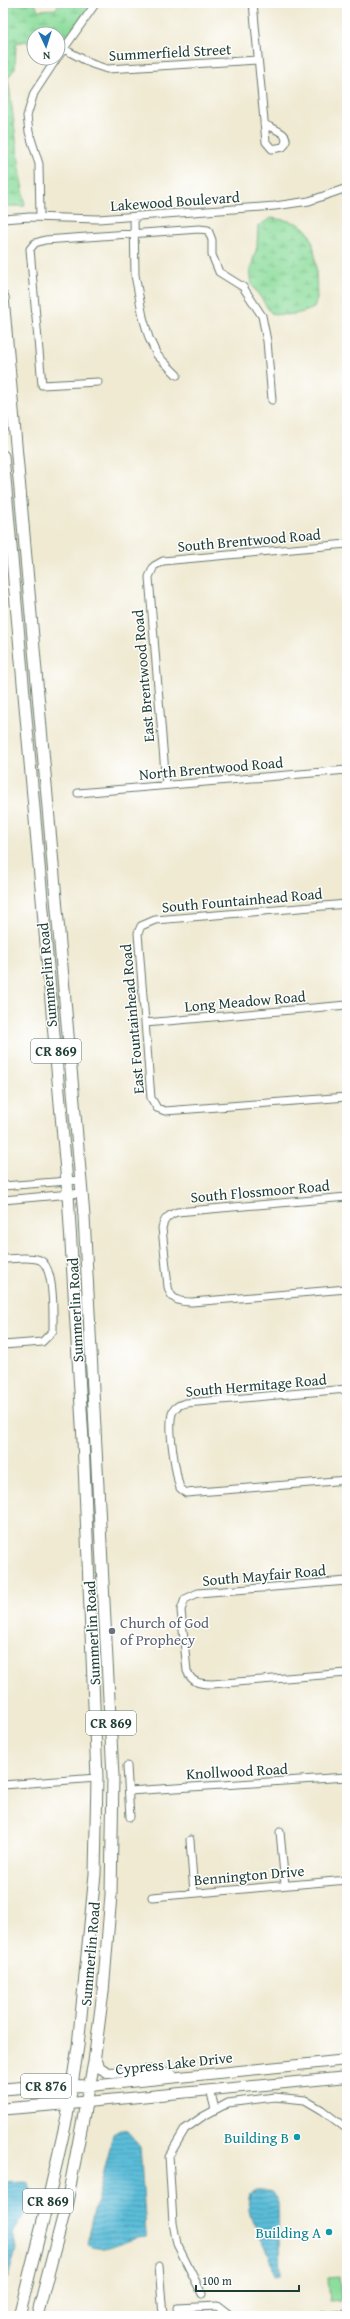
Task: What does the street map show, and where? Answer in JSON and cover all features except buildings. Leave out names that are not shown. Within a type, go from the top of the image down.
[{"type":"main road","name":"Summerlin Road","points":[[3,297],[82,1193],[91,1329],[113,1776],[111,1895],[103,1992],[90,2086],[67,2202],[37,2316]]},
{"type":"main road","name":"Summerlin Road","points":[[3,456],[68,1194],[83,1448],[97,1778],[95,1874],[83,2006],[72,2085],[38,2249],[19,2316]]},
{"type":"main road","points":[[94,2057],[100,2068],[109,2073],[151,2071],[187,2076]]},
{"type":"main road","name":"Cypress Lake Drive","points":[[3,2089],[72,2085],[90,2086],[347,2060]]},
{"type":"main road","name":"Cypress Lake Drive","points":[[3,2109],[347,2077]]},
{"type":"main road","points":[[24,2299],[25,2316]]},
{"type":"street","points":[[66,46],[96,3]]},
{"type":"street","points":[[253,3],[264,124]]},
{"type":"street","name":"Summerfield Street","points":[[66,50],[107,70],[258,60]]},
{"type":"street","points":[[40,217],[39,164],[28,132],[27,116],[34,93],[53,66]]},
{"type":"street","name":"Lakewood Boulevard","points":[[3,219],[40,217],[98,219],[293,204],[327,196],[347,188]]},
{"type":"street","points":[[134,217],[136,233],[133,244],[135,275],[149,338],[157,355],[177,375]]},
{"type":"street","points":[[98,382],[42,385],[30,249],[34,243],[45,240],[199,229],[208,230],[212,240],[212,255],[219,272],[244,287],[262,316],[267,341],[272,400]]},
{"type":"street","name":"South Brentwood Road","points":[[154,566],[161,562],[347,544]]},
{"type":"street","name":"East Brentwood Road","points":[[154,566],[149,577],[166,785]]},
{"type":"street","name":"North Brentwood Road","points":[[78,793],[347,770]]},
{"type":"street","name":"South Fountainhead Road","points":[[141,926],[155,920],[347,904]]},
{"type":"street","name":"East Fountainhead Road","points":[[141,926],[138,933],[151,1098],[157,1108],[165,1111],[347,1097]]},
{"type":"street","name":"Long Meadow Road","points":[[145,1022],[347,1005]]},
{"type":"street","points":[[3,1186],[80,1180]]},
{"type":"street","points":[[3,1200],[82,1193]]},
{"type":"street","name":"South Flossmoor Road","points":[[347,1197],[175,1212],[169,1214],[164,1220],[162,1228],[170,1295],[176,1301],[183,1302],[347,1288]]},
{"type":"street","points":[[3,1259],[34,1258],[46,1265],[50,1272],[53,1311],[53,1330],[42,1342],[3,1344]]},
{"type":"street","name":"South Hermitage Road","points":[[347,1389],[186,1403],[178,1405],[172,1414],[171,1426],[178,1481],[180,1488],[186,1493],[347,1480]]},
{"type":"street","name":"South Mayfair Road","points":[[347,1581],[198,1593],[185,1599],[181,1610],[187,1671],[190,1678],[196,1683],[212,1684],[347,1673]]},
{"type":"street","points":[[127,1766],[130,1817]]},
{"type":"street","points":[[3,1785],[97,1778]]},
{"type":"street","name":"Knollwood Road","points":[[128,1791],[347,1778]]},
{"type":"street","points":[[280,1832],[285,1885]]},
{"type":"street","points":[[190,1840],[194,1893]]},
{"type":"street","name":"Bennington Drive","points":[[152,1897],[347,1880]]},
{"type":"street","points":[[210,2090],[215,2109]]},
{"type":"street","points":[[202,2294],[177,2244],[173,2224],[169,2156],[185,2129],[215,2109],[228,2103],[255,2099],[292,2097],[305,2100],[322,2110],[347,2130]]},
{"type":"street","points":[[158,2266],[163,2316]]},
{"type":"street","points":[[177,2308],[217,2306],[230,2316]]},
{"type":"street","points":[[321,2316],[347,2314]]},
{"type":"green space","points":[[3,3],[35,3],[38,10],[56,9],[59,3],[91,3],[66,40],[66,26],[26,26],[26,41],[16,43],[15,68],[8,78],[25,206],[4,206]]},
{"type":"green space","points":[[272,218],[300,225],[311,237],[315,254],[316,273],[317,299],[314,308],[293,314],[282,315],[271,313],[252,285],[250,270],[257,247],[258,226]]},
{"type":"green space","points":[[339,2277],[341,2301],[330,2302],[328,2278]]},
{"type":"water","points":[[120,2130],[127,2131],[140,2146],[146,2233],[145,2236],[130,2239],[110,2247],[97,2248],[89,2246],[87,2243],[113,2134]]},
{"type":"water","points":[[3,2183],[29,2183],[31,2190],[25,2213],[13,2232],[16,2249],[8,2278],[3,2278]]},
{"type":"water","points":[[256,2190],[270,2192],[278,2203],[280,2275],[274,2276],[270,2257],[251,2217],[248,2201],[250,2193]]},
{"type":"place","name":"Church of God of Prophecy","points":[[112,1631]]},
{"type":"place","name":"Building B","points":[[297,2137]]},
{"type":"place","name":"Building A","points":[[329,2232]]}]
